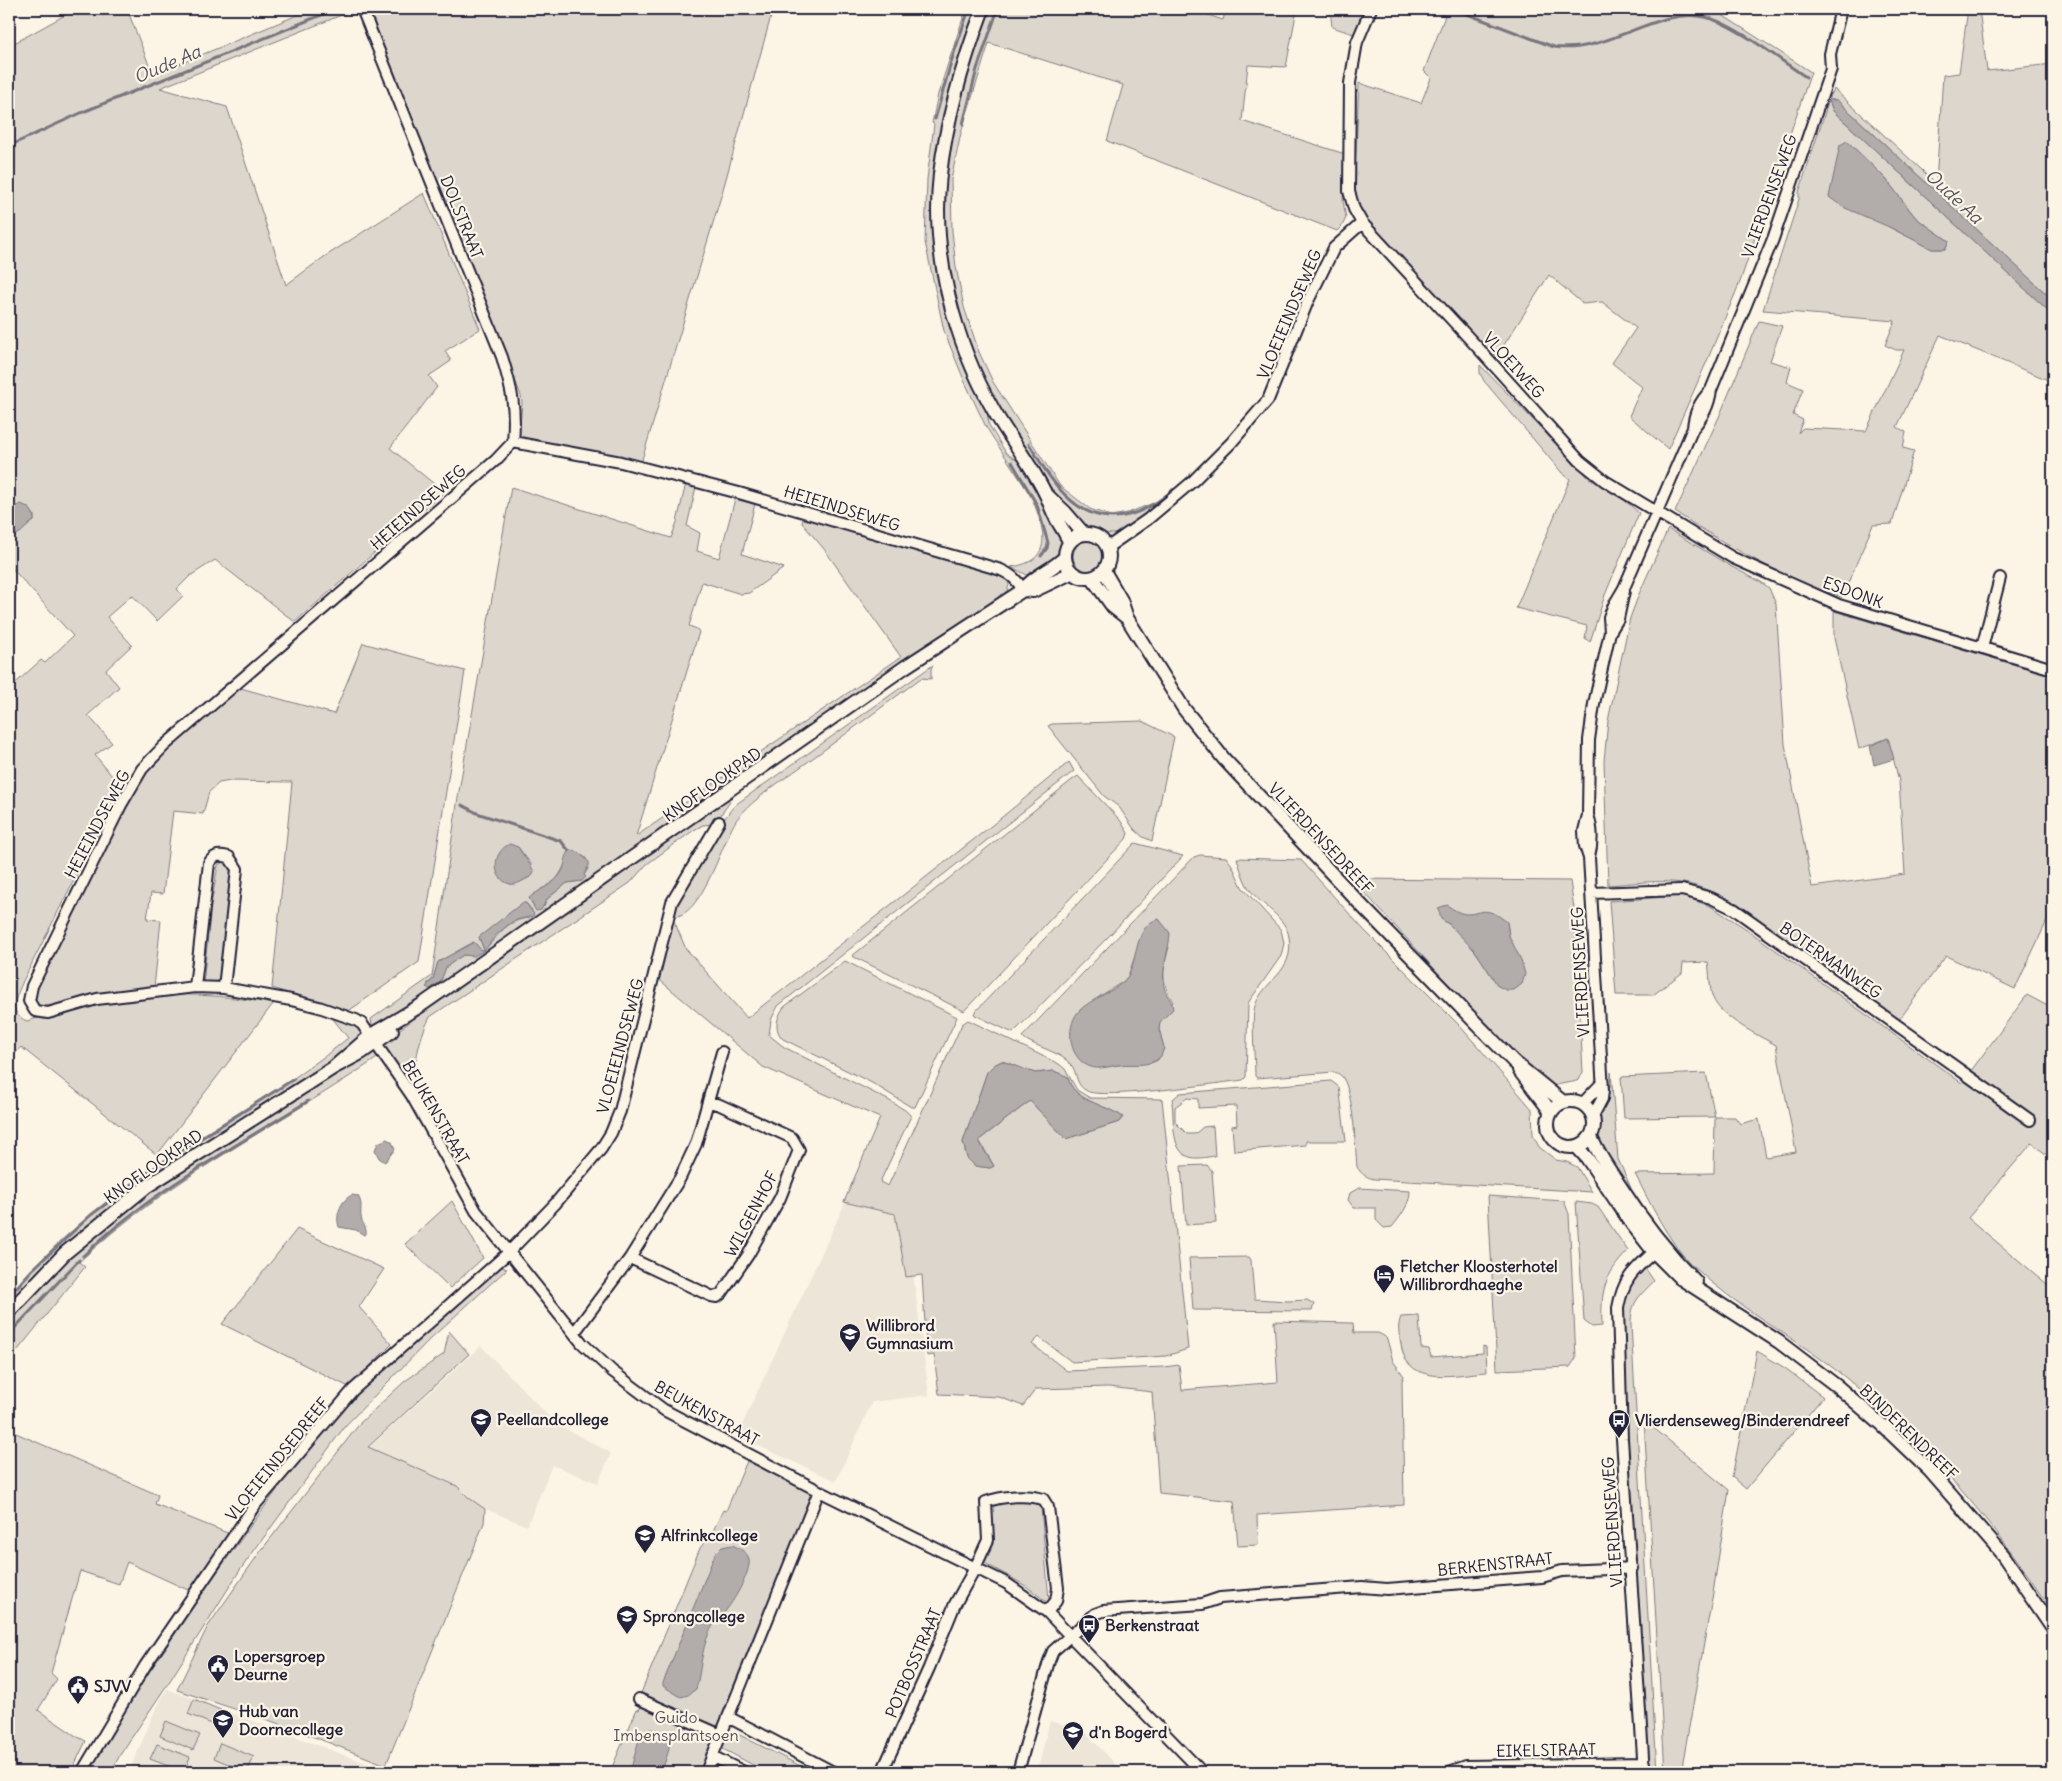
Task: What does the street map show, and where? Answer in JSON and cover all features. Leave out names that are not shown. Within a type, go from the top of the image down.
[{"type":"main road","points":[[983,9],[964,60],[946,132],[940,176],[939,229],[942,262],[951,308],[982,388],[994,411],[1046,494],[1055,517],[1069,542]]},
{"type":"main road","points":[[1046,494],[1084,534]]},
{"type":"main road","points":[[1084,534],[1097,536],[1108,547],[1109,559],[1104,571],[1092,578],[1078,577],[1071,573],[1064,558],[1069,542],[1084,534]]},
{"type":"main road","name":"KNOFLOOKPAD","points":[[9,1312],[65,1253],[146,1186],[333,1068],[361,1053],[373,1039],[905,667],[1023,590],[1028,583],[1057,566],[1064,558]]},
{"type":"main road","name":"VLIERDENSEDREEF","points":[[1104,571],[1120,600],[1127,618],[1184,708],[1224,759],[1364,908],[1514,1062],[1564,1102]]},
{"type":"main road","name":"KNOFLOOKPAD","points":[[1023,590],[1033,591],[1071,573]]},
{"type":"main road","name":"VLIERDENSEDREEF","points":[[1092,578],[1113,607],[1127,618]]},
{"type":"main road","name":"VLIERDENSEDREEF","points":[[1514,1062],[1551,1112]]},
{"type":"main road","points":[[1576,1101],[1582,1104],[1593,1116],[1594,1127],[1591,1137],[1585,1144],[1576,1147],[1566,1147],[1556,1142],[1549,1134],[1548,1123],[1551,1112],[1564,1102],[1576,1101]]},
{"type":"main road","points":[[1591,1137],[1597,1152],[1658,1248]]},
{"type":"main road","points":[[1576,1147],[1587,1158],[1632,1224],[1658,1248]]},
{"type":"main road","name":"BINDERENDREEF","points":[[1658,1248],[1680,1278],[1779,1342],[1838,1386],[1930,1471],[2003,1555],[2053,1628]]},
{"type":"street","name":"DOLSTRAAT","points":[[362,9],[502,357],[511,386],[515,412],[514,442]]},
{"type":"street","points":[[1362,223],[1354,209],[1349,191],[1350,83],[1357,42],[1371,9]]},
{"type":"street","name":"VLIERDENSEWEG","points":[[1593,1116],[1602,1098],[1602,1083],[1589,858],[1593,844],[1592,828],[1588,814],[1589,740],[1594,704],[1610,632],[1609,617],[1624,588],[1693,428],[1704,414],[1710,400],[1711,390],[1773,239],[1831,69],[1830,54],[1841,9]]},
{"type":"street","name":"VLOEIWEG","points":[[1362,223],[1580,461],[1606,481],[1656,511]]},
{"type":"street","name":"VLOEIEINDSEWEG","points":[[1108,547],[1148,519],[1193,481],[1232,443],[1268,400],[1308,301],[1334,248],[1362,223]]},
{"type":"street","name":"HEIEINDSEWEG","points":[[35,1011],[29,1002],[32,986],[121,805],[142,769],[164,746],[496,460],[514,442],[621,462],[739,493],[1001,570],[1016,579],[1023,590]]},
{"type":"street","name":"ESDONK","points":[[1656,511],[1733,558],[1839,605],[2053,669]]},
{"type":"street","points":[[1982,648],[2000,578]]},
{"type":"street","name":"VLOEIEINDSEWEG","points":[[508,1253],[583,1172],[611,1133],[620,1111],[672,902],[718,822]]},
{"type":"street","points":[[195,987],[209,863],[212,858],[219,855],[229,857],[237,869],[224,988]]},
{"type":"street","name":"BOTERMANWEG","points":[[1592,893],[1682,890],[1711,898],[1734,909],[2030,1120]]},
{"type":"street","name":"BEUKENSTRAAT","points":[[35,1011],[48,1013],[97,999],[195,987],[224,988],[319,1007],[356,1020],[362,1024],[407,1088],[476,1212],[582,1343],[612,1371],[664,1410],[819,1491],[1006,1583],[1047,1612],[1202,1772]]},
{"type":"street","points":[[574,1333],[630,1258],[680,1178],[696,1144],[722,1052]]},
{"type":"street","points":[[1582,1104],[1602,1083]]},
{"type":"street","name":"WILGENHOF","points":[[630,1258],[711,1296],[717,1297],[722,1293],[748,1255],[780,1198],[799,1150],[796,1143],[792,1138],[720,1105],[709,1102]]},
{"type":"street","name":"VLIERDENSEWEG","points":[[1644,1768],[1622,1439],[1618,1308],[1621,1292],[1628,1278],[1658,1248]]},
{"type":"street","name":"VLOEIEINDSEDREEF","points":[[82,1772],[145,1666],[255,1504],[353,1390],[508,1253]]},
{"type":"street","points":[[706,1772],[819,1491]]},
{"type":"street","name":"POTBOSSTRAAT","points":[[882,1772],[929,1668],[955,1604],[988,1540],[986,1502],[994,1499],[1035,1497],[1042,1499],[1048,1507],[1058,1588],[1056,1601],[1047,1612]]},
{"type":"street","name":"BERKENSTRAAT","points":[[1018,1772],[1049,1661],[1054,1651],[1095,1614],[1103,1611],[1202,1604],[1220,1598],[1362,1587],[1387,1589],[1542,1577],[1562,1571],[1632,1568]]},
{"type":"street","points":[[639,1699],[721,1735]]},
{"type":"street","points":[[728,1717],[833,1772]]},
{"type":"street","points":[[712,1756],[744,1772]]},
{"type":"street","name":"EIKELSTRAAT","points":[[1449,1772],[1466,1766],[1644,1768]]},
{"type":"shaded area","points":[[1829,100],[1837,100],[2053,300],[2053,315],[1833,111]]},
{"type":"shaded area","points":[[1847,141],[1885,178],[1916,218],[1949,241],[1945,249],[1932,249],[1889,227],[1843,207],[1829,197],[1840,145]]},
{"type":"shaded area","points":[[21,504],[31,510],[34,521],[20,533],[9,536],[9,509]]},
{"type":"shaded area","points":[[1888,738],[1894,759],[1874,765],[1870,746]]},
{"type":"shaded area","points":[[510,844],[518,847],[534,871],[532,876],[513,884],[499,877],[496,865],[500,852]]},
{"type":"shaded area","points":[[570,850],[578,852],[589,862],[584,875],[586,877],[582,881],[567,883],[547,899],[541,910],[536,911],[529,898],[558,877],[563,870]]},
{"type":"shaded area","points":[[522,903],[526,903],[534,914],[533,916],[513,921],[496,935],[485,950],[474,956],[463,955],[446,967],[441,981],[430,989],[426,987],[433,979],[438,962],[474,942],[481,950],[484,950],[479,937]]},
{"type":"shaded area","points":[[1447,905],[1455,911],[1468,914],[1487,911],[1507,922],[1509,936],[1521,960],[1525,974],[1522,984],[1514,990],[1506,990],[1498,986],[1476,952],[1449,924],[1441,919],[1438,908]]},
{"type":"shaded area","points":[[1159,919],[1170,933],[1163,980],[1173,1009],[1160,1022],[1159,1029],[1164,1048],[1161,1056],[1147,1064],[1118,1065],[1101,1068],[1091,1067],[1078,1058],[1071,1043],[1071,1026],[1074,1019],[1083,1007],[1124,981],[1131,969],[1141,935],[1151,922]]},
{"type":"shaded area","points":[[1002,1061],[1035,1073],[1054,1071],[1068,1077],[1071,1085],[1082,1097],[1123,1117],[1119,1122],[1066,1139],[1030,1101],[979,1140],[994,1166],[990,1168],[975,1166],[967,1158],[963,1142],[987,1072],[994,1065]]},
{"type":"shaded area","points":[[387,1139],[392,1142],[395,1149],[385,1162],[379,1158],[375,1150],[378,1143]]},
{"type":"shaded area","name":"Willibrord Gymnasium","points":[[852,1188],[877,1200],[907,1228],[929,1395],[872,1402],[836,1481],[737,1436]]},
{"type":"shaded area","points":[[352,1195],[358,1196],[360,1201],[361,1217],[366,1232],[364,1235],[356,1230],[339,1227],[338,1213],[340,1208],[345,1200]]},
{"type":"shaded area","name":"Peellandcollege","points":[[481,1346],[556,1424],[611,1453],[598,1483],[552,1465],[527,1526],[469,1502],[364,1452]]},
{"type":"shaded area","points":[[732,1545],[747,1555],[749,1560],[748,1571],[734,1599],[709,1633],[704,1647],[696,1689],[688,1695],[681,1697],[663,1686],[663,1683],[715,1554],[722,1547]]},
{"type":"shaded area","name":"Hub van Doornecollege","points":[[167,1689],[389,1772],[129,1772],[155,1711]]},
{"type":"shaded area","name":"d'n Bogerd","points":[[1050,1721],[1083,1730],[1123,1772],[1037,1772]]},
{"type":"shaded area","points":[[650,1729],[665,1736],[668,1741],[669,1746],[662,1772],[630,1772],[640,1736]]},
{"type":"green space","points":[[76,9],[127,9],[153,75],[312,9],[348,9],[349,12],[160,88],[227,107],[286,285],[324,257],[424,193],[480,329],[445,351],[451,361],[429,376],[437,387],[390,448],[444,492],[295,622],[215,560],[190,576],[177,589],[183,596],[157,621],[132,595],[107,617],[132,645],[106,670],[119,687],[88,715],[112,743],[95,755],[121,787],[23,981],[16,998],[15,1009],[21,1018],[27,1021],[98,1002],[141,996],[208,996],[273,1004],[157,1155],[21,1047],[9,1061],[9,689],[41,660],[45,663],[73,636],[9,565],[9,536],[20,532],[34,521],[34,515],[28,507],[14,506],[9,509],[9,46]]},
{"type":"green space","points":[[369,9],[773,9],[722,193],[641,463],[530,440],[519,435],[521,396],[492,318]]},
{"type":"green space","points":[[966,9],[978,9],[950,91],[937,148],[933,193],[934,255],[941,292],[951,328],[962,359],[987,409],[989,425],[1006,453],[1018,461],[1039,493],[1063,538],[1058,557],[1029,576],[1011,567],[1025,564],[1035,558],[1041,550],[1043,541],[1040,520],[1031,496],[986,427],[964,380],[944,331],[925,242],[927,179],[934,124],[932,123],[938,94]]},
{"type":"green space","points":[[989,9],[1190,9],[1223,20],[1226,9],[1297,9],[1286,67],[1248,65],[1242,121],[1345,154],[1343,201],[1346,218],[1337,231],[1107,141],[1123,85],[989,43],[961,133],[951,180],[952,231],[956,267],[964,307],[979,352],[993,382],[1060,486],[1090,509],[1111,516],[1128,513],[1158,501],[1173,488],[1177,493],[1135,523],[1126,526],[1127,529],[1115,534],[1108,534],[1081,526],[1072,517],[1029,458],[1001,413],[977,366],[967,342],[955,303],[945,240],[945,168],[960,99]]},
{"type":"green space","points":[[1330,9],[1367,9],[1357,35],[1332,27]]},
{"type":"green space","points":[[1426,9],[1719,9],[1719,13],[1811,72],[1740,282],[1668,449],[1629,416],[1642,387],[1612,363],[1636,328],[1602,302],[1583,304],[1549,275],[1495,359],[1361,212],[1354,193],[1359,83],[1421,103],[1431,78],[1424,71],[1445,16]]},
{"type":"green space","points":[[1968,9],[1979,9],[1987,71],[2053,64],[2053,300],[1837,100],[1829,100],[1834,89],[1936,183],[1943,75],[1959,73]]},
{"type":"green space","points":[[1829,100],[1833,111],[2053,315],[2053,382],[1940,335],[1897,427],[1906,432],[1903,448],[1914,451],[1892,524],[1873,525],[1842,597],[1777,571],[1715,537],[1675,512],[1719,417],[1759,321],[1782,326],[1770,361],[1791,367],[1787,382],[1803,389],[1793,415],[1803,420],[1798,433],[1803,428],[1866,431],[1904,350],[1896,350],[1885,345],[1895,321],[1763,310],[1799,199],[1799,192]],"holes":[[[1848,142],[1885,178],[1916,218],[1949,241],[1945,249],[1932,249],[1889,227]]]},
{"type":"green space","points":[[1480,365],[1589,478],[1623,499],[1639,513],[1605,595],[1590,642],[1585,638],[1587,626],[1516,608],[1570,479],[1562,473],[1484,381],[1480,373]]},
{"type":"green space","points":[[686,483],[696,487],[687,526],[700,533],[697,551],[719,558],[735,499],[755,504],[742,554],[784,568],[749,593],[741,594],[702,582],[689,626],[697,629],[699,632],[636,836],[901,657],[824,549],[802,523],[803,518],[1003,575],[1008,577],[1009,585],[1006,594],[951,629],[531,924],[373,1030],[371,1019],[432,976],[458,797],[511,487],[671,538],[677,522]],"holes":[[[518,847],[531,864],[530,877],[510,884]],[[574,850],[586,858],[588,869],[584,875],[585,877],[582,881],[567,883],[547,899],[544,907],[541,889],[558,877]],[[526,903],[532,910],[529,918],[508,925],[484,949],[479,937]],[[474,942],[483,950],[474,954],[463,955],[446,967],[442,977],[427,984],[433,979],[438,962]]]},
{"type":"green space","points":[[1668,529],[1761,582],[1769,588],[1776,604],[1785,744],[1812,887],[1905,874],[1899,781],[1888,738],[1859,749],[1834,638],[1834,611],[2053,676],[2053,908],[2015,989],[1946,956],[1899,1020],[1743,910],[1712,892],[1691,885],[1667,882],[1608,885],[1604,761],[1608,721],[1630,618]]},
{"type":"green space","points":[[1088,541],[1099,545],[1103,556],[1099,567],[1088,571],[1077,567],[1073,556],[1077,545]]},
{"type":"green space","points":[[363,643],[465,671],[419,962],[347,1012],[272,988],[292,782],[230,781],[219,783],[209,792],[203,814],[173,811],[163,894],[151,893],[147,919],[161,920],[154,988],[99,994],[44,1007],[38,1006],[33,1002],[32,996],[143,770],[237,687],[334,714]]},
{"type":"green space","points":[[933,665],[931,679],[921,678],[751,804],[737,819],[731,829],[702,893],[683,914],[672,916],[686,949],[747,1018],[996,822],[1069,762],[1074,771],[778,1006],[771,1020],[769,1035],[784,1047],[888,1100],[911,1116],[880,1182],[888,1186],[962,1024],[968,1020],[1059,1064],[1065,1069],[1077,1090],[1090,1098],[1162,1099],[1188,1349],[1166,1356],[1072,1362],[1039,1337],[1032,1344],[1067,1371],[1179,1365],[1182,1390],[1278,1382],[1274,1321],[1353,1323],[1354,1333],[1378,1333],[1387,1339],[1393,1361],[1404,1376],[1402,1381],[1404,1505],[1257,1515],[1258,1545],[1238,1546],[1234,1501],[1159,1493],[1152,1392],[1109,1387],[1036,1389],[1023,1406],[999,1397],[939,1394],[934,1355],[927,1356],[922,1275],[906,1277],[895,1214],[844,1202],[880,1118],[763,1067],[656,977],[670,923],[675,905],[678,898],[718,829],[735,805]],"holes":[[[1002,1061],[1035,1073],[1054,1071],[1068,1077],[1071,1085],[1082,1097],[1123,1117],[1119,1122],[1066,1139],[1030,1101],[979,1140],[994,1166],[990,1168],[975,1166],[967,1158],[963,1142],[987,1072],[994,1065]]]},
{"type":"green space","points":[[1142,721],[1174,737],[1152,841],[1143,837],[1134,829],[1119,807],[1104,796],[1048,726],[1052,724]]},
{"type":"green space","points":[[1078,776],[1120,820],[1128,833],[1126,839],[964,1011],[852,956],[1072,780]]},
{"type":"green space","points":[[728,799],[730,802],[714,824],[703,825],[694,830],[647,864],[630,883],[430,1017],[420,1043],[412,1090],[380,1043]]},
{"type":"green space","points":[[1135,843],[1183,856],[1109,936],[1013,1033],[975,1015],[974,1013]]},
{"type":"green space","points":[[1200,855],[1226,857],[1232,865],[1242,887],[1281,930],[1284,943],[1281,956],[1248,1003],[1246,1077],[1243,1080],[1137,1092],[1114,1094],[1087,1091],[1080,1086],[1074,1069],[1067,1061],[1022,1037],[1194,857]],"holes":[[[1144,930],[1169,947],[1165,962],[1164,981],[1173,1002],[1160,1022],[1159,1029],[1164,1048],[1158,1060],[1151,1063],[1098,1068],[1100,996],[1124,981],[1128,976]]]},
{"type":"green space","points":[[1237,858],[1301,860],[1364,930],[1459,1025],[1532,1109],[1533,1135],[1539,1147],[1556,1160],[1567,1162],[1577,1167],[1592,1192],[1374,1179],[1362,1174],[1357,1167],[1350,1096],[1347,1086],[1340,1075],[1334,1072],[1257,1078],[1255,1076],[1253,1020],[1255,1006],[1259,997],[1283,968],[1290,949],[1289,937],[1283,923],[1248,887]]},
{"type":"green space","points":[[223,862],[235,864],[219,985],[203,985],[211,905],[218,865]]},
{"type":"green space","points":[[1352,879],[1570,881],[1574,908],[1583,1072],[1579,1080],[1551,1088],[1519,1061]],"holes":[[[1447,905],[1457,913],[1467,915],[1483,912],[1507,922],[1509,936],[1513,945],[1498,986],[1466,940],[1459,932],[1441,919]]]},
{"type":"green space","points":[[1682,896],[1710,906],[1742,926],[1962,1083],[2027,995],[2053,1009],[2053,1160],[2032,1143],[1968,1218],[2053,1289],[2053,1612],[1984,1517],[1932,1458],[1876,1403],[1827,1363],[1728,1295],[1691,1264],[1667,1233],[1635,1174],[1714,1173],[1715,1117],[1735,1117],[1740,1124],[1759,1119],[1766,1157],[1796,1152],[1776,1045],[1732,1019],[1717,1005],[1711,990],[1708,962],[1683,963],[1682,973],[1653,995],[1616,995],[1609,901]]},
{"type":"green space","points":[[845,961],[957,1017],[915,1107],[911,1107],[872,1083],[783,1039],[778,1031],[779,1015],[784,1007]]},
{"type":"green space","points":[[330,1015],[356,1025],[365,1036],[318,1071],[151,1178],[106,1212],[84,1230],[9,1305],[9,1294],[43,1258],[98,1208],[182,1148],[302,1072],[348,1038]]},
{"type":"green space","points":[[374,1047],[380,1056],[186,1179],[113,1232],[79,1262],[85,1267],[9,1361],[9,1322],[49,1278],[93,1237],[139,1200],[188,1165],[255,1127]]},
{"type":"green space","points":[[1611,1072],[1618,1159],[1631,1188],[1600,1148],[1597,1135],[1600,1126],[1599,1115],[1610,1087]]},
{"type":"green space","points":[[1706,1073],[1715,1117],[1624,1118],[1621,1077]]},
{"type":"green space","points":[[1331,1081],[1339,1087],[1346,1141],[1306,1141],[1306,1145],[1234,1151],[1232,1126],[1237,1125],[1236,1106],[1198,1108],[1198,1099],[1187,1098],[1175,1107],[1175,1122],[1187,1134],[1195,1134],[1203,1127],[1213,1126],[1215,1156],[1193,1158],[1187,1156],[1178,1147],[1174,1132],[1172,1103],[1173,1099],[1180,1093]]},
{"type":"green space","points":[[1207,1165],[1212,1171],[1216,1223],[1186,1225],[1181,1166]]},
{"type":"green space","points":[[1359,1188],[1410,1191],[1410,1196],[1404,1210],[1392,1227],[1384,1228],[1376,1220],[1376,1208],[1354,1208],[1348,1200],[1350,1193]]},
{"type":"green space","points":[[1488,1196],[1564,1201],[1569,1214],[1576,1358],[1570,1367],[1497,1370]]},
{"type":"green space","points":[[452,1201],[483,1258],[450,1288],[405,1244]]},
{"type":"green space","points":[[1576,1202],[1592,1204],[1598,1207],[1628,1251],[1613,1269],[1605,1285],[1602,1303],[1602,1326],[1592,1327],[1584,1321]]},
{"type":"green space","points":[[297,1229],[384,1269],[359,1307],[392,1344],[349,1387],[222,1324]]},
{"type":"green space","points":[[1249,1257],[1251,1260],[1255,1299],[1307,1300],[1314,1304],[1312,1311],[1193,1310],[1189,1258]]},
{"type":"green space","points":[[500,1266],[507,1269],[431,1338],[345,1426],[240,1570],[120,1755],[111,1772],[88,1772],[139,1687],[215,1575],[298,1461],[373,1376]]},
{"type":"green space","points":[[1645,1268],[1654,1281],[1634,1305],[1631,1325],[1657,1772],[1648,1772],[1625,1426],[1622,1329],[1625,1295],[1635,1278]]},
{"type":"green space","points":[[1419,1316],[1421,1348],[1429,1349],[1431,1357],[1483,1353],[1483,1346],[1486,1347],[1487,1372],[1447,1376],[1422,1373],[1412,1367],[1405,1358],[1401,1344],[1399,1324],[1401,1317]]},
{"type":"green space","points":[[449,1331],[469,1354],[368,1447],[457,1486],[469,1498],[485,1509],[484,1523],[386,1765],[286,1726],[177,1690],[208,1626],[260,1552],[361,1422],[405,1381],[444,1354]]},
{"type":"green space","points":[[1757,1351],[1785,1368],[1823,1397],[1746,1489],[1732,1477]]},
{"type":"green space","points":[[1644,1420],[1729,1490],[1713,1593],[1681,1772],[1665,1772]]},
{"type":"green space","points":[[9,1430],[158,1495],[155,1504],[230,1534],[190,1591],[127,1562],[119,1584],[80,1571],[51,1673],[57,1679],[38,1710],[86,1741],[71,1772],[9,1772]]},
{"type":"green space","name":"Guido Imbensplantsoen","points":[[747,1461],[814,1494],[703,1772],[610,1772],[637,1709],[639,1710],[646,1696],[641,1693],[700,1548],[713,1531],[723,1510],[726,1511]]},
{"type":"green space","points":[[1033,1500],[1041,1508],[1049,1600],[1047,1602],[1026,1586],[983,1562],[989,1509],[992,1503]]},
{"type":"green space","points":[[194,1699],[223,1711],[216,1726],[188,1714]]},
{"type":"green space","points":[[166,1721],[200,1735],[193,1750],[160,1736]]},
{"type":"green space","points":[[734,1732],[812,1772],[766,1772],[723,1749],[721,1744],[724,1736]]},
{"type":"green space","points":[[220,1743],[254,1757],[247,1772],[214,1758]]},
{"type":"green space","points":[[157,1744],[190,1757],[184,1772],[150,1759]]},
{"type":"waterway","name":"Oude Aa","points":[[9,146],[83,112],[336,9]]},
{"type":"waterway","points":[[935,119],[969,9]]},
{"type":"waterway","points":[[963,124],[977,69],[998,9]]},
{"type":"waterway","name":"Oude Aa","points":[[1454,9],[1554,47],[1574,48],[1593,44],[1669,18],[1687,15],[1705,17],[1742,34],[1806,77]]},
{"type":"waterway","points":[[1029,444],[1053,481],[1070,500],[1084,510],[1098,515],[1113,517],[1127,515],[1142,510],[1172,491]]},
{"type":"waterway","points":[[1012,462],[1037,505],[1048,543],[1041,556]]},
{"type":"waterway","points":[[462,805],[477,813],[561,841],[569,851]]},
{"type":"waterway","points":[[9,1296],[32,1270],[91,1215],[159,1165],[294,1079]]},
{"type":"waterway","points":[[83,1256],[108,1233],[163,1192],[308,1101]]},
{"type":"waterway","points":[[9,1334],[79,1260]]},
{"type":"place","name":"Fletcher Kloosterhotel Willibrordhaeghe","points":[[1384,1294]]},
{"type":"place","name":"Willibrord Gymnasium","points":[[850,1353]]},
{"type":"place","name":"Peellandcollege","points":[[481,1438]]},
{"type":"place","name":"Vlierdenseweg/Binderendreef","points":[[1619,1439]]},
{"type":"place","name":"Alfrinkcollege","points":[[645,1554]]},
{"type":"place","name":"Sprongcollege","points":[[627,1635]]},
{"type":"place","name":"Berkenstraat","points":[[1089,1644]]},
{"type":"place","name":"Lopersgroep Deurne","points":[[218,1684]]},
{"type":"place","name":"SJVV","points":[[78,1705]]},
{"type":"place","name":"Hub van Doornecollege","points":[[223,1739]]},
{"type":"place","name":"d'n Bogerd","points":[[1073,1751]]}]
